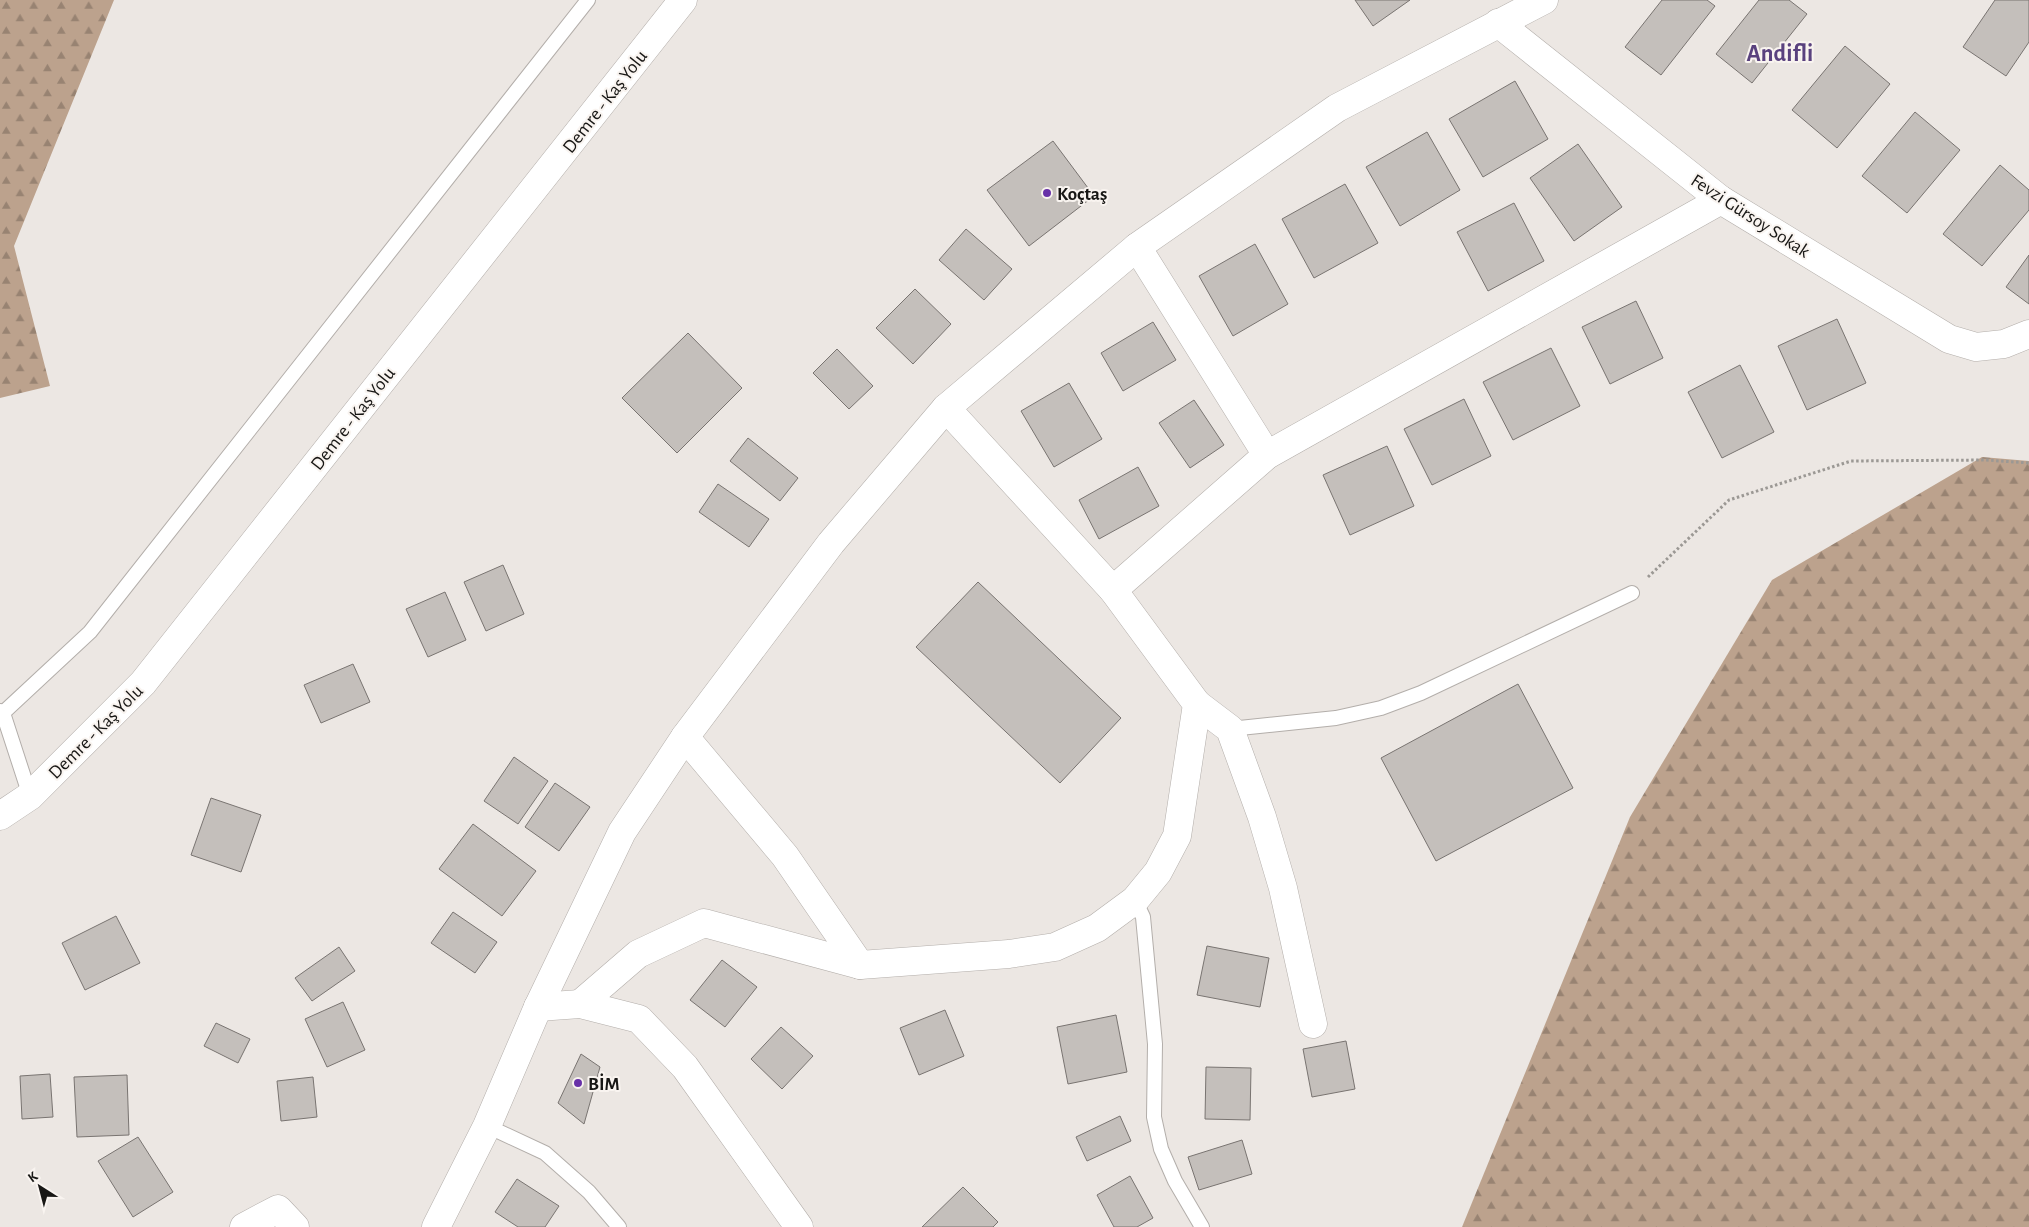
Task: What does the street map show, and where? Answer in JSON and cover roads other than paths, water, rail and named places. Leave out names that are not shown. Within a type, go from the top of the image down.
[{"type":"main road","name":"Demre - Kaş Yolu","points":[[0,816],[30,796],[143,683],[683,0]]},
{"type":"main road","points":[[436,1227],[487,1126],[538,1007],[622,832],[685,737],[831,543],[946,408],[1137,247],[1337,108],[1544,0]]},
{"type":"main road","name":"Fevzi Gürsoy Sokak","points":[[1498,23],[1721,200],[1949,339],[1976,347],[2004,344],[2029,334]]},
{"type":"main road","points":[[1113,590],[1267,455],[1721,200]]},
{"type":"main road","points":[[1137,247],[1267,455]]},
{"type":"main road","points":[[946,408],[1113,590],[1197,704],[1230,728],[1262,817],[1280,880],[1312,1024]]},
{"type":"main road","points":[[580,1004],[638,954],[704,923],[860,965],[1009,954],[1055,947],[1098,928],[1134,900],[1158,872],[1177,836],[1197,704]]},
{"type":"main road","points":[[685,737],[785,856],[860,965]]},
{"type":"main road","points":[[538,1007],[580,1004],[639,1019],[686,1068],[800,1227]]},
{"type":"main road","points":[[244,1227],[278,1209],[295,1227]]},
{"type":"lane","points":[[30,796],[1,712],[90,632],[588,0]]},
{"type":"lane","points":[[1230,728],[1336,718],[1381,708],[1421,693],[1632,593]]},
{"type":"lane","points":[[1134,900],[1143,917],[1155,1044],[1154,1117],[1161,1149],[1175,1181],[1202,1227]]},
{"type":"lane","points":[[487,1126],[545,1153],[589,1192],[618,1227]]},
{"type":"place","name":"Koçtaş","points":[[1047,193]]},
{"type":"place","name":"BİM","points":[[578,1083]]},
{"type":"district","name":"Andifli","points":[[1780,53]]}]
